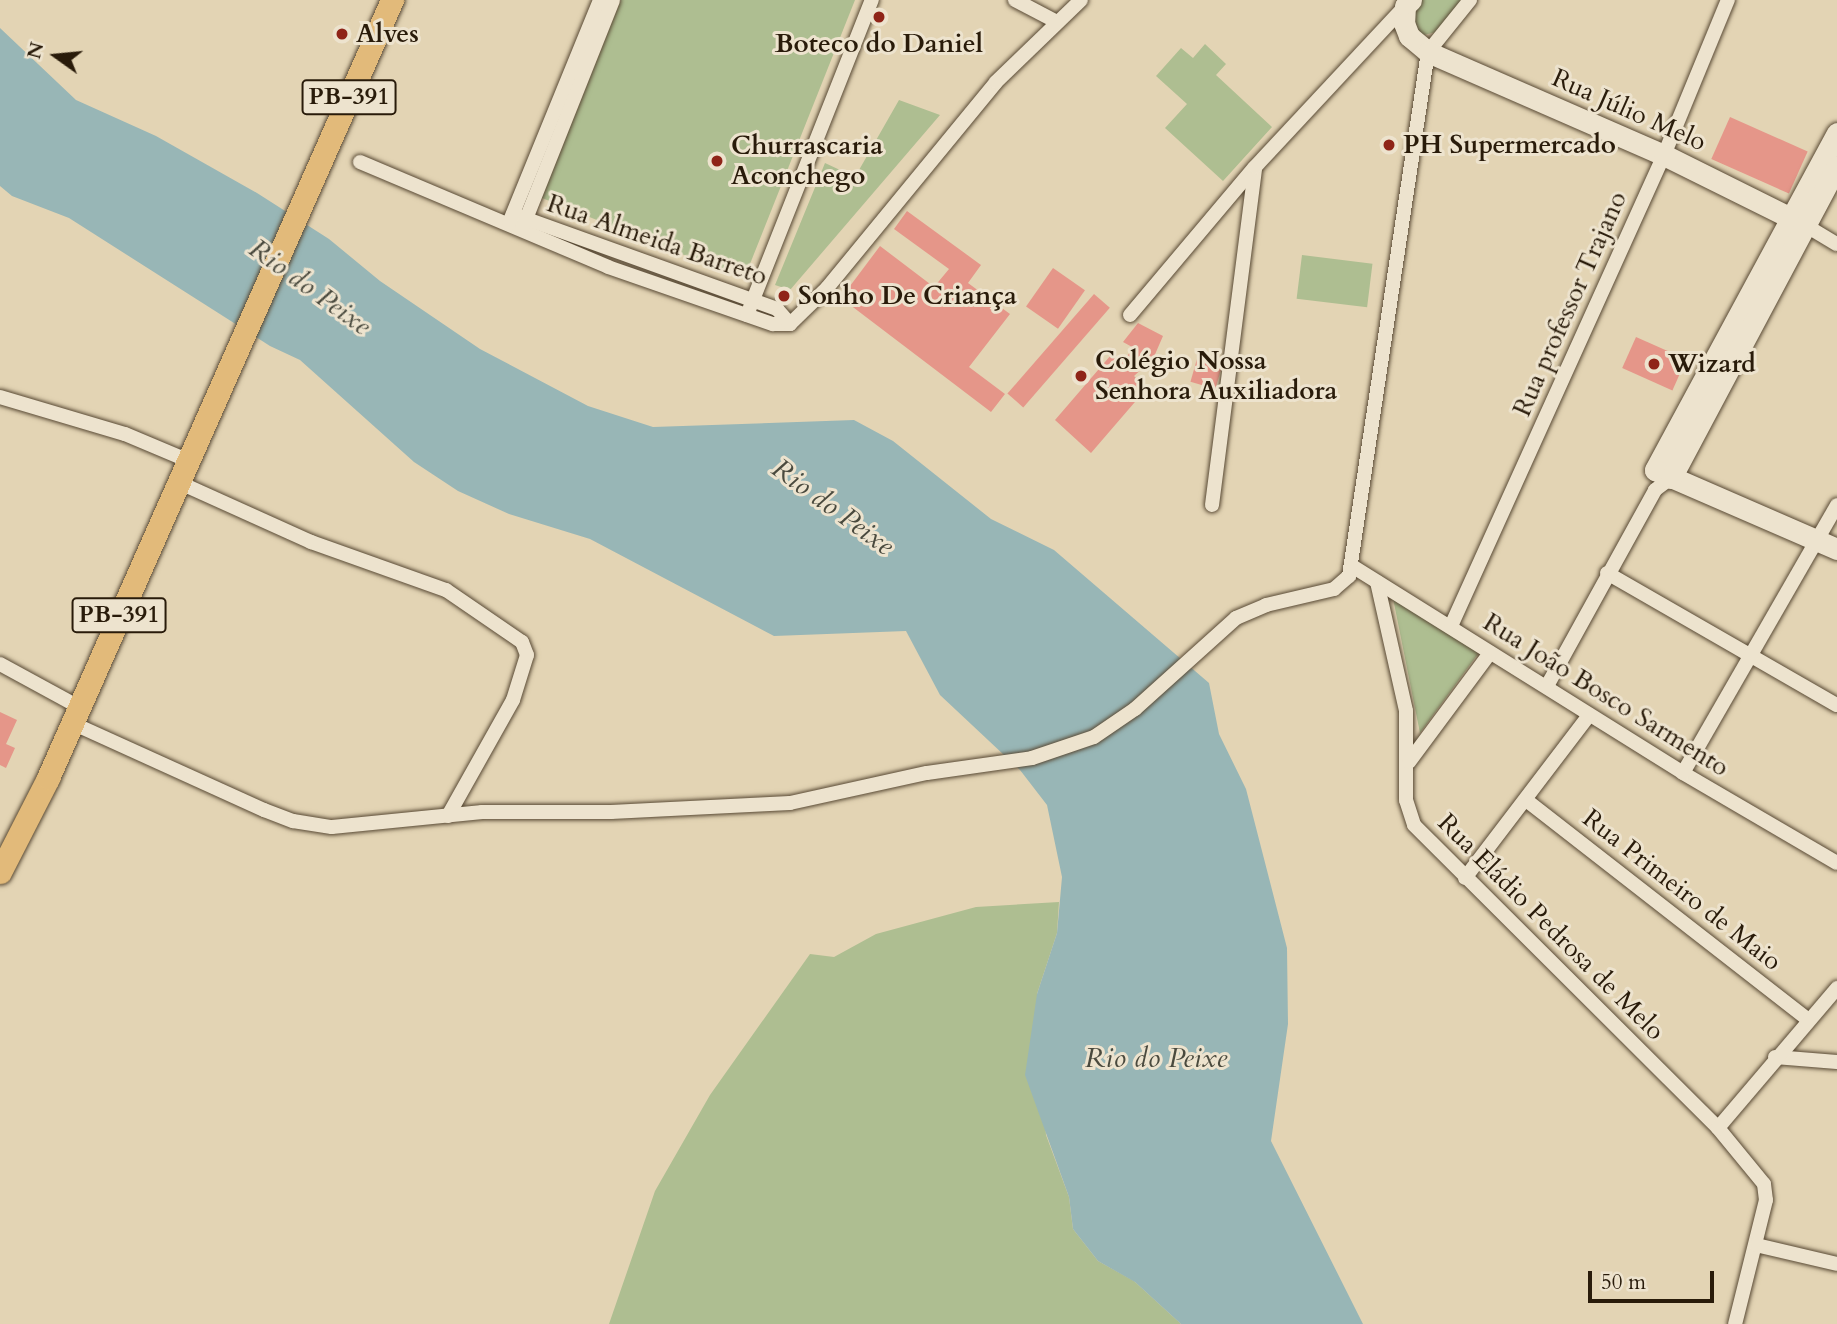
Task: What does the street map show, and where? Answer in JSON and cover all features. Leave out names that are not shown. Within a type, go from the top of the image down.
[{"type":"main road","name":"PB-391","points":[[0,873],[76,715],[305,195],[330,149],[393,0]]},
{"type":"street","points":[[517,224],[600,0]]},
{"type":"street","points":[[517,224],[613,0]]},
{"type":"street","points":[[750,308],[872,0]]},
{"type":"street","points":[[1015,0],[1055,22],[1081,0]]},
{"type":"street","points":[[0,664],[76,715],[293,821],[346,827],[448,816],[790,803],[927,773],[1057,752],[1118,723],[1225,626],[1266,605],[1341,586],[1352,566],[1428,52],[1470,0]]},
{"type":"street","name":"Rua professor Trajano","points":[[1451,626],[1664,155],[1728,0]]},
{"type":"street","points":[[1408,3],[1409,36],[1428,52]]},
{"type":"street","points":[[1130,315],[1255,167],[1408,3]]},
{"type":"street","name":"Rua Almeida Barreto","points":[[360,162],[517,224],[784,321],[827,288],[987,93],[1055,22]]},
{"type":"street","name":"Rua Júlio Melo","points":[[1428,52],[1664,155],[1798,221]]},
{"type":"street","points":[[1547,686],[1798,221],[1837,133]]},
{"type":"street","points":[[1798,221],[1837,166]]},
{"type":"street","points":[[1212,505],[1255,167]]},
{"type":"street","points":[[1798,221],[1837,244]]},
{"type":"street","points":[[0,397],[125,434],[187,460]]},
{"type":"street","points":[[1664,472],[1829,539]]},
{"type":"street","points":[[178,482],[312,542],[446,590],[514,635],[527,655],[513,700],[448,816]]},
{"type":"street","points":[[1683,772],[1753,655],[1829,539],[1837,505]]},
{"type":"street","name":"Rua João Bosco Sarmento","points":[[1352,566],[1547,686],[1589,715],[1837,863]]},
{"type":"street","points":[[1607,573],[1837,705]]},
{"type":"street","name":"Rua Eládio Pedrosa de Melo","points":[[1377,582],[1406,711],[1406,800],[1414,825],[1718,1128],[1764,1184],[1766,1200],[1756,1245]]},
{"type":"street","points":[[1408,764],[1490,653]]},
{"type":"street","points":[[1465,878],[1589,715]]},
{"type":"street","name":"Rua Primeiro de Maio","points":[[1526,800],[1807,1019]]},
{"type":"street","points":[[1718,1128],[1807,1019],[1837,988]]},
{"type":"street","points":[[1775,1058],[1837,1062]]},
{"type":"street","points":[[1735,1323],[1756,1245],[1837,1264]]},
{"type":"green space","points":[[621,0],[855,0],[744,279],[542,198]]},
{"type":"green space","points":[[1421,0],[1461,0],[1436,32],[1424,35],[1413,28],[1412,12]]},
{"type":"green space","points":[[1205,44],[1226,64],[1216,75],[1272,127],[1223,181],[1165,128],[1187,104],[1156,76],[1181,48],[1193,58]]},
{"type":"green space","points":[[899,100],[940,115],[790,290],[775,285],[825,163],[855,177]]},
{"type":"green space","points":[[1302,255],[1372,264],[1367,307],[1297,299]]},
{"type":"green space","points":[[1392,593],[1483,647],[1420,733]]},
{"type":"green space","points":[[1059,902],[1057,933],[1037,994],[1046,1135],[1069,1197],[1073,1229],[1098,1261],[1134,1281],[1181,1324],[609,1324],[655,1191],[710,1095],[810,954],[834,957],[876,934],[976,907]]},
{"type":"water","name":"Rio do Peixe","points":[[0,28],[76,100],[156,136],[257,193],[329,239],[380,281],[480,349],[588,406],[653,427],[854,420],[893,441],[991,519],[1054,550],[1209,683],[1219,734],[1246,789],[1287,948],[1288,1024],[1271,1141],[1363,1324],[1181,1324],[1135,1282],[1098,1261],[1073,1229],[1069,1197],[1025,1075],[1037,994],[1057,933],[1062,877],[1047,805],[1020,770],[940,695],[906,631],[774,636],[590,539],[509,514],[458,491],[414,462],[300,360],[270,346],[69,218],[12,196],[0,186]]},
{"type":"building","points":[[1730,117],[1808,152],[1789,194],[1711,159]]},
{"type":"building","points":[[907,211],[981,265],[968,283],[1010,314],[969,367],[1005,394],[991,412],[841,298],[880,246],[934,287],[949,269],[894,229]]},
{"type":"building","points":[[1053,268],[1085,290],[1058,329],[1026,307]]},
{"type":"building","points":[[1094,294],[1110,308],[1023,407],[1007,394]]},
{"type":"building","points":[[1138,323],[1163,336],[1153,359],[1134,376],[1147,388],[1091,453],[1055,420],[1111,355],[1121,363],[1134,348],[1123,342]]},
{"type":"building","name":"Wizard","points":[[1636,337],[1686,359],[1672,390],[1622,368]]},
{"type":"building","points":[[1199,352],[1224,359],[1215,389],[1190,382]]},
{"type":"building","points":[[0,712],[17,720],[6,744],[15,748],[6,768],[0,765]]},
{"type":"place","name":"Boteco do Daniel","points":[[879,17]]},
{"type":"place","name":"Alves","points":[[342,34]]},
{"type":"place","name":"PH Supermercado","points":[[1389,145]]},
{"type":"place","name":"Churrascaria Aconchego","points":[[717,161]]},
{"type":"place","name":"Sonho De Criança","points":[[784,296]]},
{"type":"place","name":"Wizard","points":[[1654,364]]},
{"type":"place","name":"Colégio Nossa Senhora Auxiliadora","points":[[1081,376]]}]
